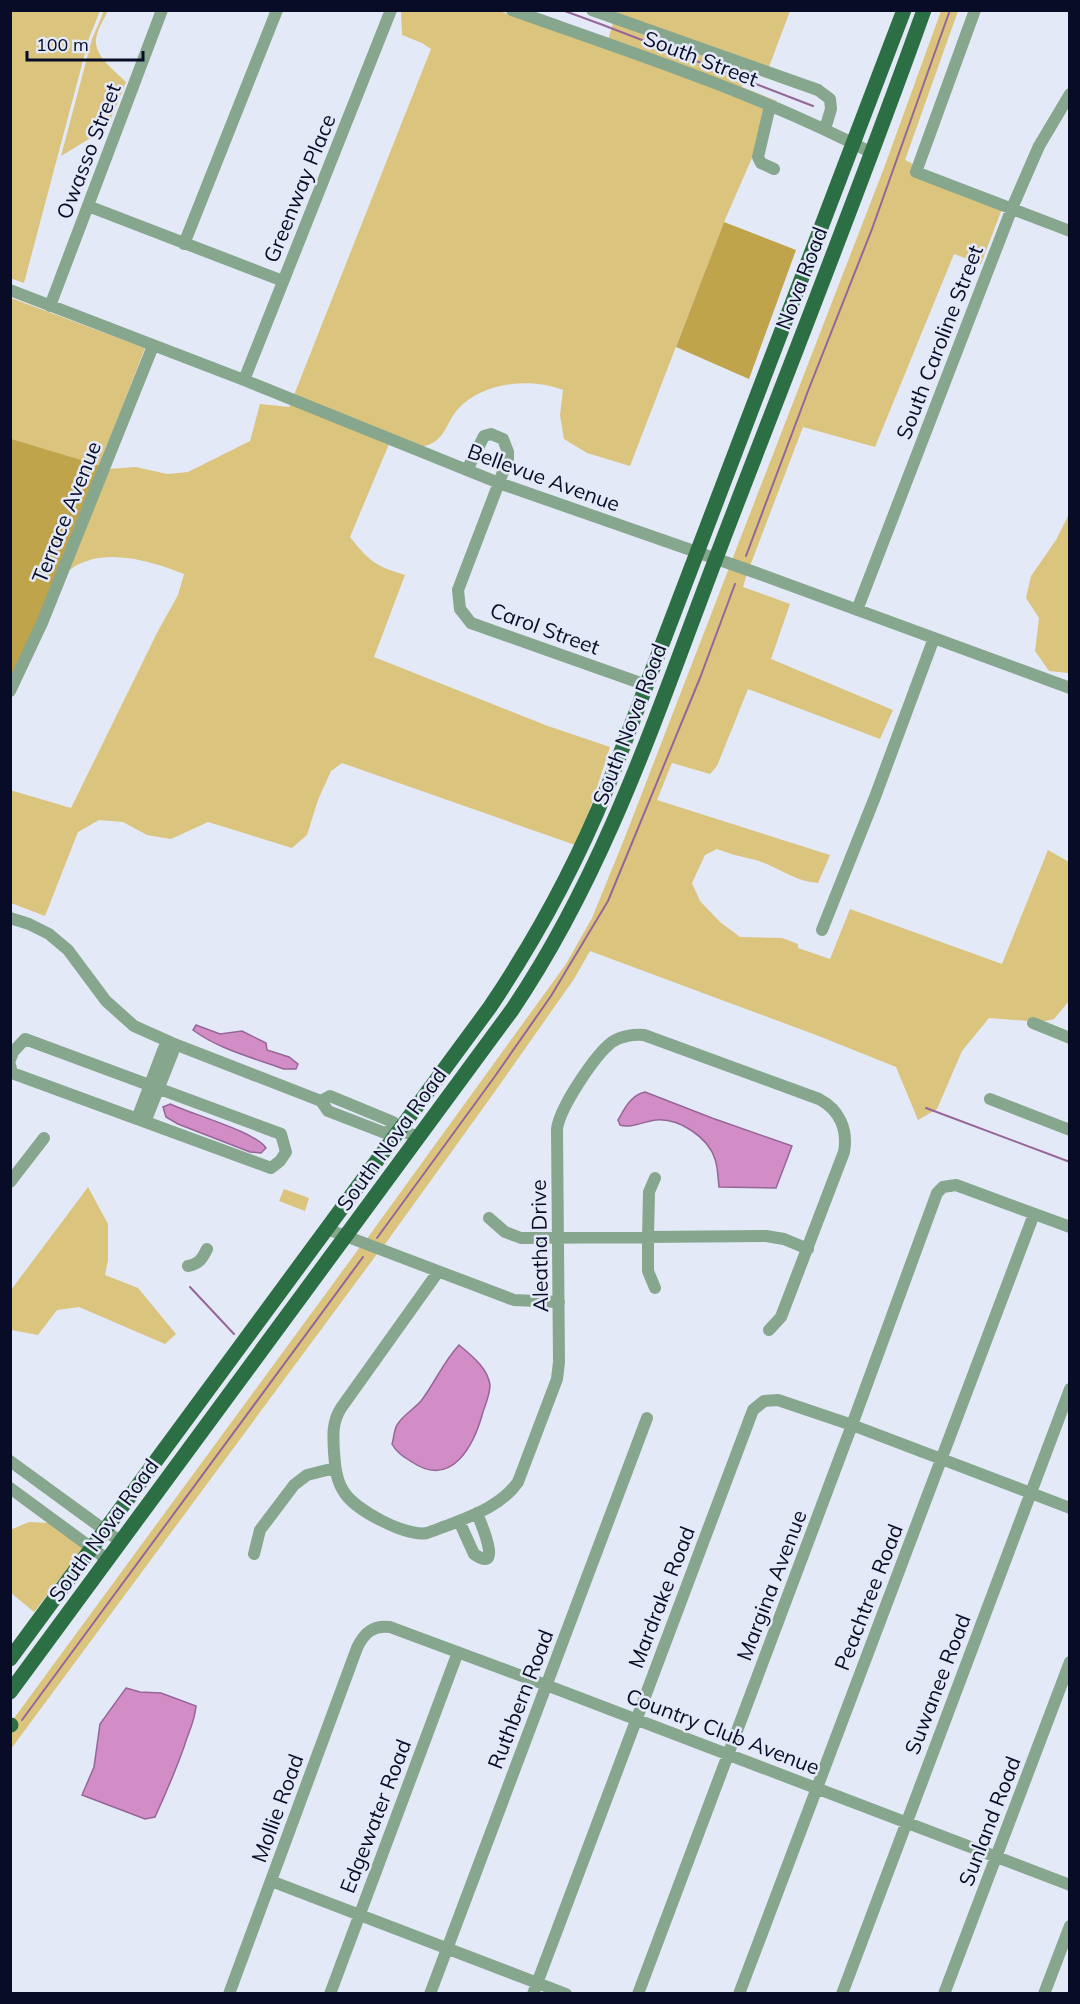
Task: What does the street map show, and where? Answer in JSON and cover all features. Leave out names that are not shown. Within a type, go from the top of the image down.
[{"type":"main road","name":"Nova Road","points":[[697,552],[855,144],[904,10]]},
{"type":"main road","name":"Nova Road","points":[[715,559],[872,153],[924,10]]},
{"type":"main road","name":"South Nova Road","points":[[10,1659],[327,1229],[396,1129],[490,1007],[532,943],[582,847],[608,786],[697,552]]},
{"type":"main road","name":"South Nova Road","points":[[10,1692],[512,1010],[548,952],[584,886],[613,824],[715,559]]},
{"type":"street","name":"Owasso Street","points":[[50,306],[162,10]]},
{"type":"street","points":[[184,244],[276,10]]},
{"type":"street","name":"Greenway Place","points":[[244,380],[391,10]]},
{"type":"street","name":"South Street","points":[[512,10],[698,76],[825,129],[872,153]]},
{"type":"street","points":[[592,10],[818,90],[830,99],[831,109],[825,129]]},
{"type":"street","points":[[975,10],[916,172],[1070,231]]},
{"type":"street","name":"South Caroline Street","points":[[857,610],[1012,208],[1039,146],[1070,94]]},
{"type":"street","points":[[770,106],[758,157],[761,163],[774,169]]},
{"type":"street","points":[[88,206],[283,281]]},
{"type":"street","name":"Bellevue Avenue","points":[[10,290],[244,380],[499,483],[697,552],[1070,688]]},
{"type":"street","name":"Terrace Avenue","points":[[10,691],[42,623],[153,346]]},
{"type":"street","name":"Carol Street","points":[[467,470],[484,436],[491,434],[498,436],[506,445],[508,459],[458,590],[460,609],[471,623],[646,686]]},
{"type":"street","points":[[822,930],[875,797],[934,638]]},
{"type":"street","points":[[10,918],[49,934],[68,950],[106,1001],[134,1026],[321,1101],[330,1096],[393,1122],[396,1129],[419,1137]]},
{"type":"street","points":[[532,943],[548,952]]},
{"type":"street","points":[[1033,1023],[1070,1038]]},
{"type":"street","name":"Aleatha Drive","points":[[438,1272],[337,1414],[333,1437],[335,1468],[341,1487],[352,1502],[406,1531],[426,1533],[459,1521],[499,1501],[518,1482],[557,1379],[560,1346],[557,1129],[560,1116],[572,1095],[607,1047],[618,1039],[638,1034],[651,1036],[819,1099],[835,1110],[840,1118],[844,1131],[844,1152],[781,1317],[769,1330]]},
{"type":"street","points":[[10,1060],[13,1052],[25,1039],[281,1134],[286,1152],[271,1168],[12,1073],[10,1065]]},
{"type":"street","points":[[141,1121],[154,1086],[164,1048],[172,1043]]},
{"type":"street","points":[[990,1099],[1070,1130]]},
{"type":"street","points":[[10,1182],[44,1138]]},
{"type":"street","points":[[656,1178],[649,1192],[648,1237],[648,1270],[656,1288]]},
{"type":"street","name":"Margina Avenue","points":[[638,1994],[934,1200],[940,1189],[947,1185],[956,1185],[1034,1214]]},
{"type":"street","points":[[1034,1214],[1070,1227]]},
{"type":"street","name":"Peachtree Road","points":[[738,1994],[1034,1214]]},
{"type":"street","points":[[489,1218],[499,1228],[512,1236],[521,1238],[776,1237],[808,1249]]},
{"type":"street","points":[[327,1229],[514,1300],[559,1302]]},
{"type":"street","points":[[188,1266],[201,1261],[207,1249]]},
{"type":"street","points":[[215,1382],[230,1394]]},
{"type":"street","name":"Suwanee Road","points":[[842,1994],[1070,1389]]},
{"type":"street","name":"Mardrake Road","points":[[535,1988],[753,1410],[764,1401],[778,1400],[852,1425]]},
{"type":"street","name":"Ruthbern Road","points":[[430,1994],[647,1418]]},
{"type":"street","points":[[852,1425],[1070,1508]]},
{"type":"street","points":[[10,1461],[121,1542]]},
{"type":"street","points":[[254,1554],[260,1530],[296,1482],[307,1475],[335,1468]]},
{"type":"street","points":[[10,1488],[108,1560]]},
{"type":"street","points":[[459,1521],[474,1554],[485,1557],[489,1554],[490,1548],[477,1513]]},
{"type":"street","name":"Country Club Avenue","points":[[363,1636],[377,1627],[390,1627],[1070,1885]]},
{"type":"street","name":"Mollie Road","points":[[229,1994],[363,1636]]},
{"type":"street","name":"Edgewater Road","points":[[330,1994],[458,1652]]},
{"type":"street","name":"Sunland Road","points":[[944,1994],[1070,1662]]},
{"type":"street","points":[[271,1881],[447,1948],[535,1988],[566,1994]]},
{"type":"street","points":[[1044,1994],[1070,1926]]},
{"type":"shaded area","points":[[10,11],[100,11],[89,38],[24,283],[10,278]]},
{"type":"shaded area","points":[[104,11],[108,11],[97,35],[97,49],[126,82],[107,128],[61,156],[92,39]]},
{"type":"shaded area","points":[[401,11],[499,11],[696,80],[765,108],[755,151],[724,222],[630,466],[587,453],[564,439],[560,415],[563,390],[551,386],[508,384],[480,393],[458,409],[440,437],[429,445],[421,447],[294,395],[431,49],[402,35]]},
{"type":"shaded area","points":[[592,11],[790,11],[767,72]]},
{"type":"shaded area","points":[[941,11],[958,11],[905,160],[1002,209],[981,264],[954,254],[875,447],[803,427],[750,566],[732,560],[884,168]]},
{"type":"shaded area","points":[[613,23],[747,70],[742,87],[777,101],[776,103],[608,40]]},
{"type":"shaded area","points":[[724,222],[796,250],[749,379],[676,347]]},
{"type":"shaded area","points":[[11,298],[145,348],[99,467],[11,670]]},
{"type":"shaded area","points":[[260,404],[289,407],[291,404],[389,444],[350,537],[373,562],[405,575],[374,657],[548,726],[610,747],[578,846],[342,763],[331,771],[318,800],[307,835],[292,848],[208,822],[171,839],[147,835],[123,822],[99,820],[78,832],[45,916],[11,903],[10,790],[71,808],[178,595],[184,574],[140,560],[109,557],[80,564],[67,572],[108,469],[136,467],[167,474],[188,472],[250,441]]},
{"type":"shaded area","points":[[11,439],[101,466],[38,622],[11,681]]},
{"type":"shaded area","points":[[1069,514],[1070,671],[1068,673],[1049,671],[1035,651],[1039,618],[1026,598],[1031,576],[1056,540]]},
{"type":"shaded area","points":[[729,568],[747,574],[743,587],[790,604],[771,659],[893,710],[880,739],[748,689],[717,766],[710,774],[672,763],[657,800],[830,855],[818,883],[802,880],[759,861],[717,849],[705,855],[692,883],[700,901],[720,922],[740,937],[782,938],[798,944],[798,948],[830,959],[850,909],[1002,964],[1048,850],[1069,862],[1069,1001],[1054,1019],[1042,1022],[989,1018],[962,1051],[937,1109],[918,1120],[896,1067],[590,951],[574,979],[383,1247],[366,1240],[566,964],[592,918]]},
{"type":"shaded area","points":[[196,1025],[220,1034],[242,1031],[266,1043],[267,1050],[289,1057],[298,1064],[296,1069],[284,1069],[225,1048],[193,1030]]},
{"type":"shaded area","points":[[645,1092],[792,1146],[776,1188],[719,1187],[715,1159],[706,1143],[692,1130],[674,1122],[656,1120],[620,1125],[618,1120],[629,1103],[636,1096]]},
{"type":"shaded area","points":[[170,1104],[237,1130],[260,1142],[266,1148],[261,1153],[250,1152],[178,1124],[166,1117],[163,1107]]},
{"type":"shaded area","points":[[88,1187],[108,1224],[108,1260],[105,1275],[138,1288],[176,1334],[165,1344],[79,1307],[57,1310],[38,1335],[11,1330],[11,1290]]},
{"type":"shaded area","points":[[284,1189],[309,1198],[305,1211],[279,1201]]},
{"type":"shaded area","points":[[360,1247],[377,1254],[11,1749],[12,1721]]},
{"type":"shaded area","points":[[459,1345],[478,1362],[486,1373],[490,1385],[489,1395],[474,1438],[459,1460],[450,1467],[439,1470],[426,1469],[396,1450],[392,1444],[395,1429],[421,1401],[448,1358]]},
{"type":"shaded area","points":[[29,1522],[50,1523],[83,1548],[34,1612],[11,1593],[10,1530]]},
{"type":"shaded area","points":[[126,1688],[140,1692],[161,1693],[196,1706],[184,1747],[155,1817],[145,1819],[82,1795],[94,1767],[100,1724]]},
{"type":"waterway","points":[[562,10],[813,106]]},
{"type":"waterway","points":[[746,556],[872,229],[950,10]]},
{"type":"waterway","points":[[377,1238],[551,996],[608,901],[700,678],[735,584]]},
{"type":"waterway","points":[[926,1108],[1070,1162]]},
{"type":"waterway","points":[[22,1720],[363,1257]]},
{"type":"waterway","points":[[190,1287],[234,1334]]}]
